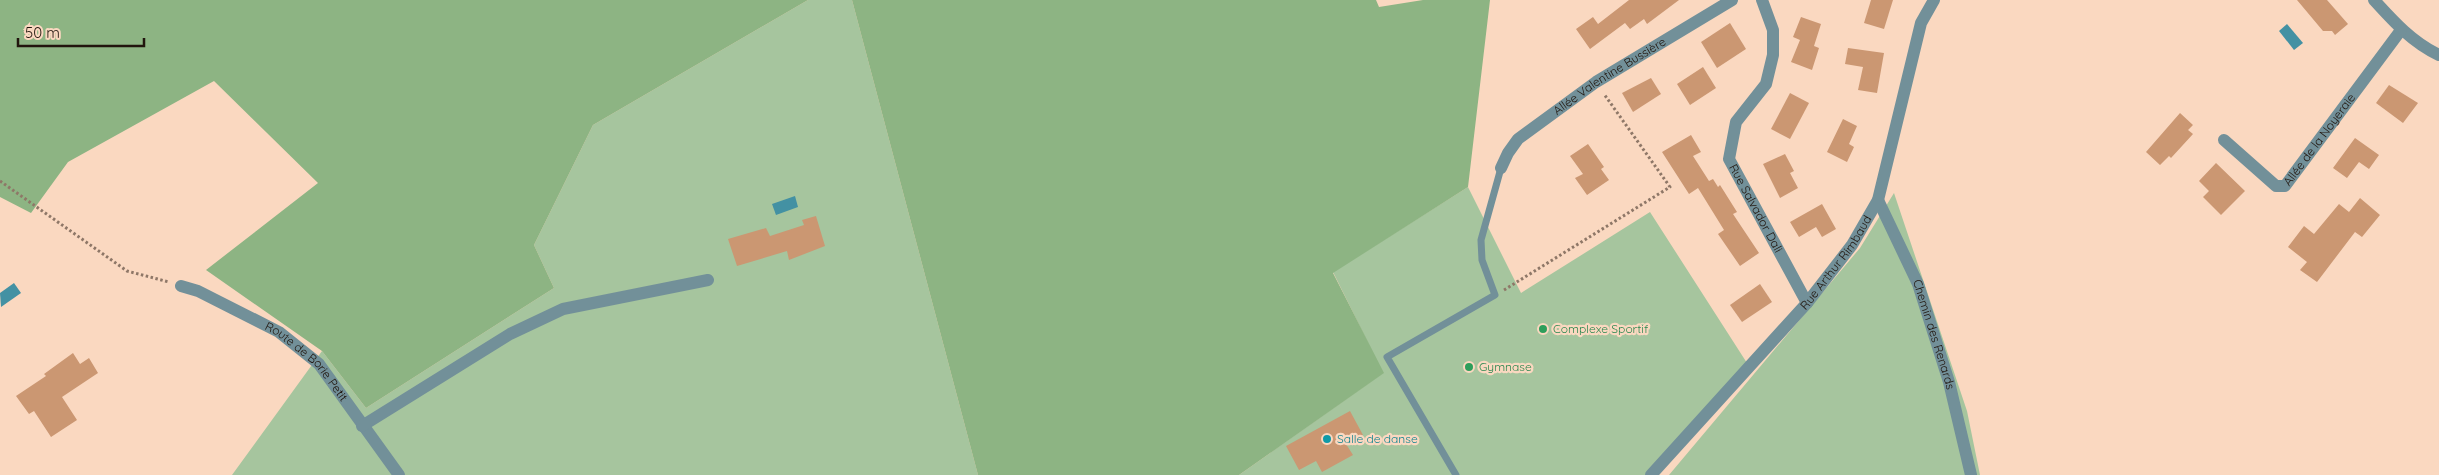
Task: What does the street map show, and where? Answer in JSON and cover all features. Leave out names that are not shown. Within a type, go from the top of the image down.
[{"type":"street","name":"Allée Valentine Bussière","points":[[1501,168],[1508,153],[1518,139],[1596,82],[1732,0]]},
{"type":"street","name":"Rue Salvador Dali","points":[[1762,0],[1773,30],[1773,55],[1766,84],[1736,122],[1729,159],[1807,302]]},
{"type":"street","name":"Rue Arthur Rimbaud","points":[[1651,475],[1807,302],[1852,245],[1878,200],[1921,23],[1934,0]]},
{"type":"street","points":[[2374,0],[2401,30],[2424,48],[2439,55]]},
{"type":"street","name":"Allée de la Noyeraie","points":[[2224,140],[2276,186],[2285,186],[2401,30]]},
{"type":"street","name":"Chemin des Renards","points":[[1878,200],[1918,284],[1949,382],[1971,475]]},
{"type":"street","points":[[362,426],[510,334],[563,309],[708,280]]},
{"type":"street","name":"Route de Borie Petit","points":[[182,286],[198,291],[279,332],[319,364],[399,475]]},
{"type":"lane","points":[[1456,475],[1387,357],[1495,295],[1482,260],[1481,240],[1501,168]]},
{"type":"path","points":[[1495,295],[1670,187],[1596,82]]},
{"type":"path","points":[[0,181],[127,271],[182,286]]},
{"type":"green space","points":[[0,0],[808,0],[593,125],[534,245],[554,288],[366,408],[322,351],[206,270],[318,183],[214,81],[68,162],[31,213],[0,197]]},
{"type":"green space","points":[[808,0],[852,0],[978,475],[232,475],[322,351],[366,408],[554,288],[534,245],[593,125]]},
{"type":"green space","points":[[852,0],[1376,0],[1379,7],[1423,0],[1490,0],[1468,187],[1333,273],[1384,373],[1239,475],[978,475]]},
{"type":"green space","name":"Complexe Sportif","points":[[1468,187],[1521,293],[1650,212],[1747,363],[1646,475],[1239,475],[1383,373],[1333,272]]},
{"type":"green space","points":[[1894,193],[1967,411],[1980,475],[1669,475],[1860,248]]},
{"type":"water","points":[[2287,24],[2303,43],[2294,50],[2279,31]]},
{"type":"water","points":[[795,196],[798,207],[776,215],[772,204]]},
{"type":"water","points":[[14,283],[21,293],[1,307],[0,293]]},
{"type":"building","points":[[1629,0],[1679,0],[1647,24],[1644,19],[1630,29],[1625,23],[1590,49],[1576,29],[1593,17],[1598,24]]},
{"type":"building","points":[[1871,0],[1893,0],[1884,29],[1864,23]]},
{"type":"building","points":[[2297,0],[2327,0],[2348,24],[2335,35],[2332,31],[2323,31]]},
{"type":"building","points":[[1801,17],[1821,24],[1814,46],[1819,48],[1812,70],[1791,62],[1800,40],[1793,37]]},
{"type":"building","points":[[1730,23],[1746,49],[1717,68],[1701,42]]},
{"type":"building","points":[[1848,48],[1884,53],[1877,93],[1858,90],[1863,67],[1845,64]]},
{"type":"building","points":[[1703,67],[1716,88],[1690,105],[1677,84]]},
{"type":"building","points":[[1651,78],[1661,94],[1633,112],[1622,93]]},
{"type":"building","points":[[2389,85],[2418,103],[2403,123],[2376,103]]},
{"type":"building","points":[[1790,93],[1809,103],[1790,139],[1771,129]]},
{"type":"building","points":[[2180,113],[2193,125],[2188,130],[2193,134],[2171,158],[2169,156],[2160,165],[2146,152]]},
{"type":"building","points":[[1843,119],[1857,126],[1849,144],[1854,147],[1847,162],[1827,152]]},
{"type":"building","points":[[1691,135],[1701,152],[1693,156],[1709,181],[1713,179],[1718,187],[1720,185],[1737,212],[1733,214],[1759,253],[1740,266],[1718,234],[1724,230],[1698,188],[1689,194],[1662,152]]},
{"type":"building","points":[[2355,138],[2379,155],[2369,169],[2359,162],[2347,178],[2333,168]]},
{"type":"building","points":[[1588,144],[1604,167],[1601,169],[1609,180],[1587,195],[1575,178],[1583,174],[1570,156]]},
{"type":"building","points":[[1785,154],[1794,171],[1790,173],[1798,188],[1780,198],[1763,164]]},
{"type":"building","points":[[2216,163],[2245,191],[2221,215],[2203,197],[2209,191],[2199,181]]},
{"type":"building","points":[[2360,198],[2380,215],[2362,237],[2355,232],[2317,282],[2300,270],[2307,262],[2288,247],[2304,226],[2314,234],[2339,204],[2349,212]]},
{"type":"building","points":[[1822,204],[1836,229],[1822,237],[1816,227],[1799,237],[1790,222]]},
{"type":"building","points":[[816,216],[825,246],[789,260],[787,251],[737,266],[728,239],[766,228],[770,236],[804,225],[802,220]]},
{"type":"building","points":[[1760,284],[1772,302],[1742,322],[1730,305]]},
{"type":"building","points":[[73,353],[80,364],[89,358],[98,373],[62,397],[77,420],[51,437],[34,411],[29,414],[16,396],[46,376],[44,374]]},
{"type":"building","name":"Salle de danse","points":[[1350,411],[1363,435],[1346,444],[1353,455],[1322,472],[1316,461],[1299,470],[1286,446]]},
{"type":"place","name":"Complexe Sportif","points":[[1543,329]]},
{"type":"place","name":"Gymnase","points":[[1469,367]]},
{"type":"place","name":"Salle de danse","points":[[1327,439]]}]
